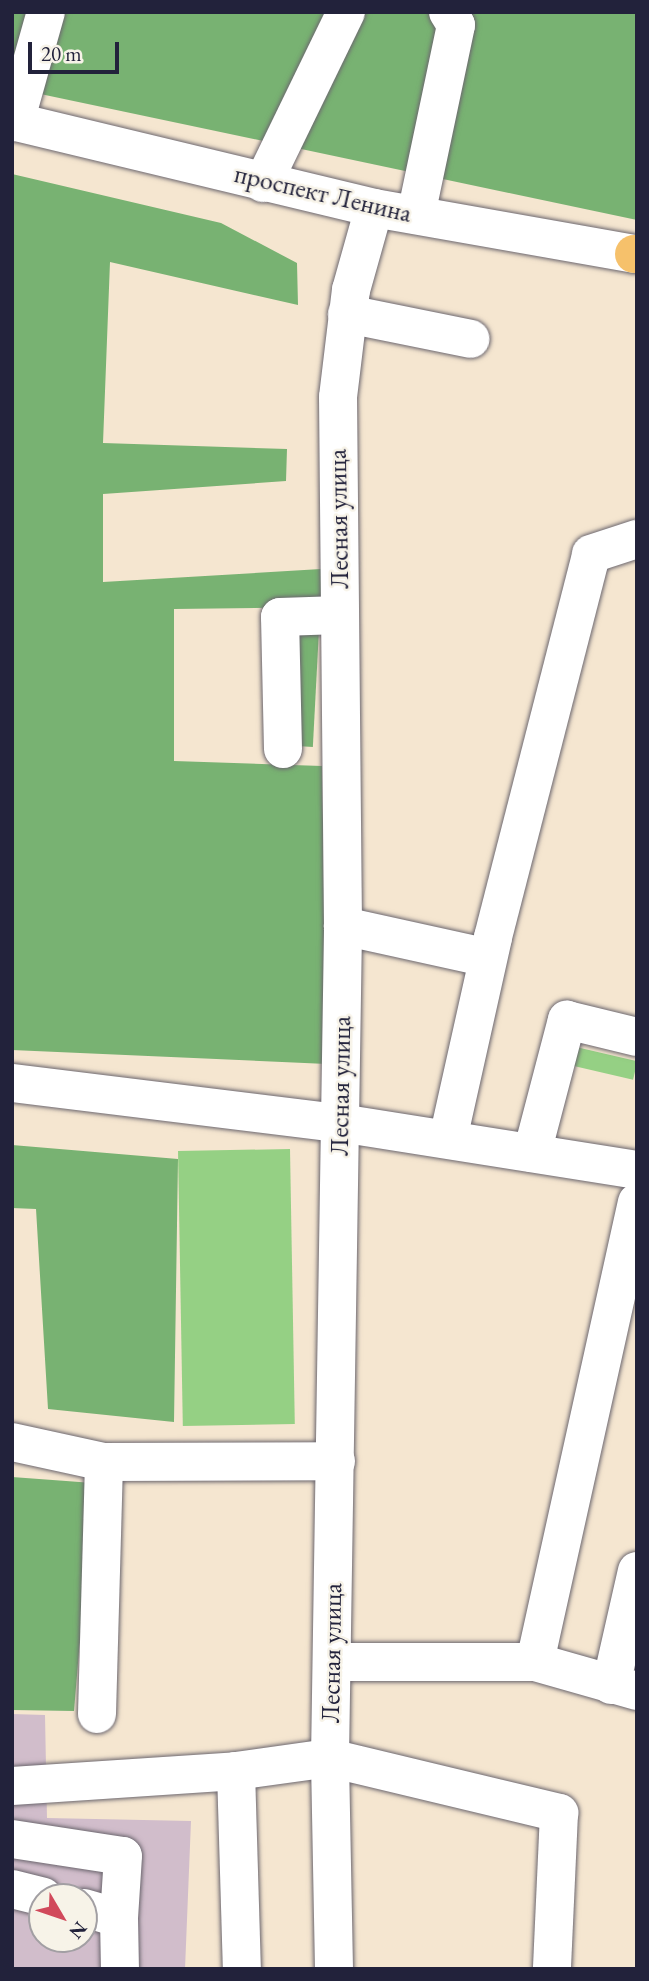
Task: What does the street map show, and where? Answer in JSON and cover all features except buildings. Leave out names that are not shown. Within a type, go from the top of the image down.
[{"type":"street","points":[[14,121],[46,12]]},
{"type":"street","points":[[264,183],[346,12]]},
{"type":"street","points":[[416,215],[456,25],[448,12]]},
{"type":"street","name":"проспект Ленина","points":[[14,121],[374,208],[636,254]]},
{"type":"street","name":"Лесная улица","points":[[334,1969],[330,1758],[344,926],[338,397],[347,314],[374,208]]},
{"type":"street","points":[[347,314],[471,339]]},
{"type":"street","points":[[448,1139],[488,958],[591,554],[637,539]]},
{"type":"street","points":[[283,749],[280,617],[340,615]]},
{"type":"street","points":[[344,926],[488,958]]},
{"type":"street","points":[[532,1153],[566,1020],[637,1037]]},
{"type":"street","points":[[12,1083],[340,1123],[637,1170]]},
{"type":"street","points":[[535,1662],[637,1202]]},
{"type":"street","points":[[12,1442],[104,1462],[336,1461]]},
{"type":"street","points":[[97,1714],[104,1462]]},
{"type":"street","points":[[332,1662],[535,1662],[624,1688],[637,1571]]},
{"type":"street","points":[[12,1786],[236,1771],[330,1758],[559,1813],[552,1969]]},
{"type":"street","points":[[236,1771],[242,1969]]},
{"type":"street","points":[[12,1839],[123,1856],[101,1913],[120,1969]]},
{"type":"shaded area","points":[[12,1714],[45,1715],[47,1818],[191,1821],[185,1969],[12,1969]]},
{"type":"green space","points":[[12,12],[637,12],[637,220],[12,88]]},
{"type":"green space","points":[[12,174],[221,223],[297,263],[298,305],[110,262],[103,443],[287,449],[286,481],[103,494],[103,582],[321,569],[322,607],[174,609],[174,761],[322,766],[327,1064],[12,1050]]},
{"type":"green space","points":[[299,629],[319,630],[313,747],[293,746]]},
{"type":"green space","points":[[576,1047],[637,1061],[633,1080],[572,1066]]},
{"type":"green space","points":[[12,1145],[178,1159],[174,1422],[48,1409],[36,1209],[12,1208]]},
{"type":"green space","points":[[290,1149],[295,1424],[183,1426],[178,1151]]},
{"type":"green space","points":[[12,1477],[93,1483],[74,1711],[12,1710]]}]
